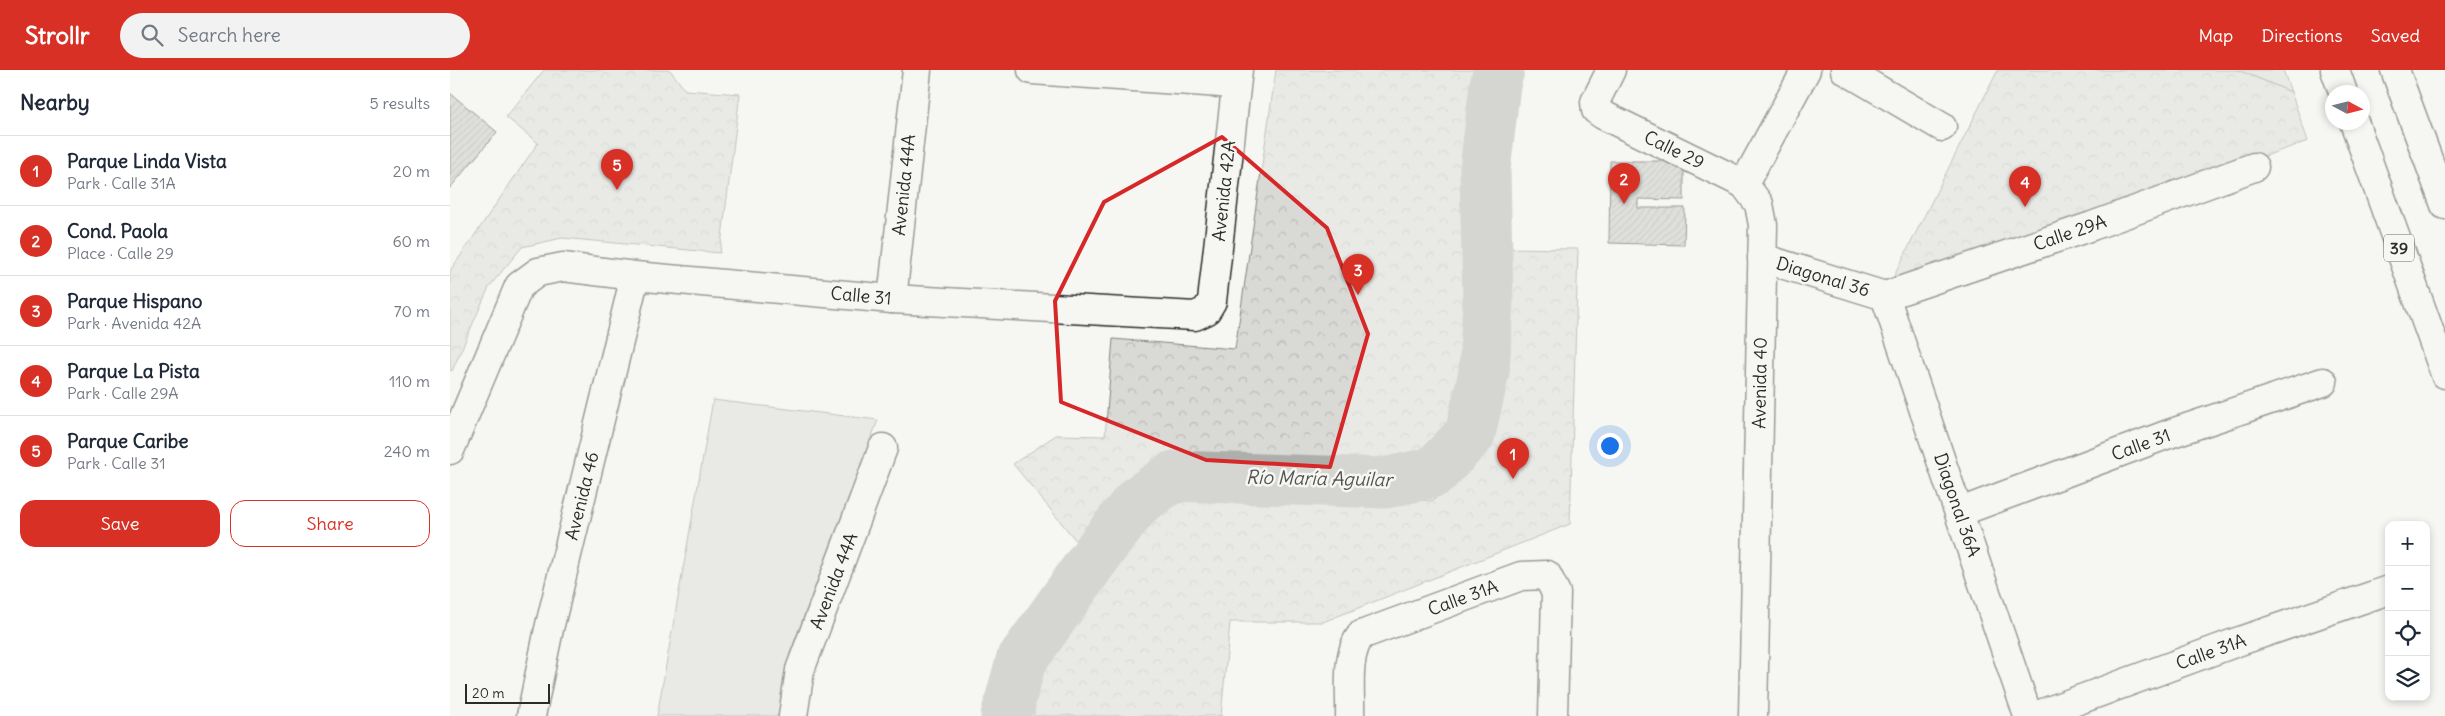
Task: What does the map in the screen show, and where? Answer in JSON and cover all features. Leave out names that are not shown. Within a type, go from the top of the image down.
[{"type":"main road","name":"Avenida 44A","points":[[892,299],[917,70]]},
{"type":"main road","points":[[1032,70],[1237,77]]},
{"type":"main road","name":"Calle 29","points":[[1610,70],[1594,102],[1596,110],[1744,184]]},
{"type":"main road","points":[[1744,184],[1806,70]]},
{"type":"main road","points":[[1845,70],[1942,127]]},
{"type":"main road","points":[[2335,70],[2340,85]]},
{"type":"main road","points":[[2395,70],[2445,205]]},
{"type":"main road","name":"Avenida 42A","points":[[1206,311],[1212,301],[1237,77]]},
{"type":"main road","name":"39","points":[[2357,130],[2445,374]]},
{"type":"main road","name":"Calle 29A","points":[[1885,296],[2092,226],[2254,167]]},
{"type":"main road","name":"Avenida 40","points":[[1744,184],[1758,204],[1762,225],[1753,716]]},
{"type":"main road","name":"Diagonal 36","points":[[1762,258],[1885,296]]},
{"type":"main road","name":"Calle 31","points":[[450,450],[519,286],[538,272],[563,267],[635,276],[892,299],[1195,316],[1206,311]]},
{"type":"main road","name":"Avenida 46","points":[[531,716],[549,629],[635,276]]},
{"type":"main road","name":"Diagonal 36A","points":[[1885,296],[2028,716]]},
{"type":"main road","name":"Calle 31","points":[[1960,512],[2166,435],[2323,382]]},
{"type":"main road","name":"Avenida 44A","points":[[793,716],[800,670],[884,448]]},
{"type":"main road","name":"Calle 31A","points":[[1350,716],[1352,655],[1355,643],[1361,635],[1521,576],[1546,575],[1556,593],[1553,716]]},
{"type":"main road","name":"Calle 31A","points":[[2035,716],[2237,642],[2385,591]]},
{"type":"highlighted area","points":[[1222,137],[1327,228],[1368,334],[1330,467],[1206,460],[1061,402],[1055,301],[1104,202]]},
{"type":"green space","points":[[544,70],[670,70],[685,90],[740,94],[720,253],[562,238],[522,247],[489,287],[452,371],[450,370],[450,271],[538,143],[506,117]]},
{"type":"green space","points":[[1276,70],[1487,70],[1475,168],[1474,367],[1462,428],[1424,467],[1382,473],[1177,464],[1135,491],[1087,554],[1013,464],[1056,435],[1105,436],[1113,339],[1235,349]]},
{"type":"green space","points":[[1998,70],[2238,70],[2291,92],[2308,141],[1933,272],[1890,284]]},
{"type":"green space","points":[[2238,70],[2283,70],[2291,92]]},
{"type":"green space","points":[[1500,248],[1578,249],[1570,524],[1323,622],[1230,622],[1221,716],[1034,716],[1034,678],[1069,619],[1122,550],[1168,506],[1200,497],[1358,503],[1433,500],[1474,460],[1492,421],[1503,339]]},
{"type":"green space","points":[[713,400],[878,420],[790,653],[779,716],[657,716]]},
{"type":"building","points":[[450,93],[497,132],[450,188]]},
{"type":"building","points":[[1610,161],[1684,161],[1684,200],[1638,199],[1638,208],[1685,208],[1684,245],[1609,243]]},
{"type":"waterway","name":"Río María Aguilar","points":[[1006,716],[1021,661],[1102,547],[1138,501],[1174,476],[1385,483],[1434,472],[1470,434],[1484,372],[1488,301],[1485,170],[1495,85],[1499,70]]},
{"type":"place","name":"Parque Caribe","points":[[617,190]]},
{"type":"place","name":"Cond. Paola","points":[[1624,204]]},
{"type":"place","name":"Parque La Pista","points":[[2025,207]]},
{"type":"place","name":"Parque Hispano","points":[[1358,295]]},
{"type":"place","name":"Parque Linda Vista","points":[[1513,479]]}]
